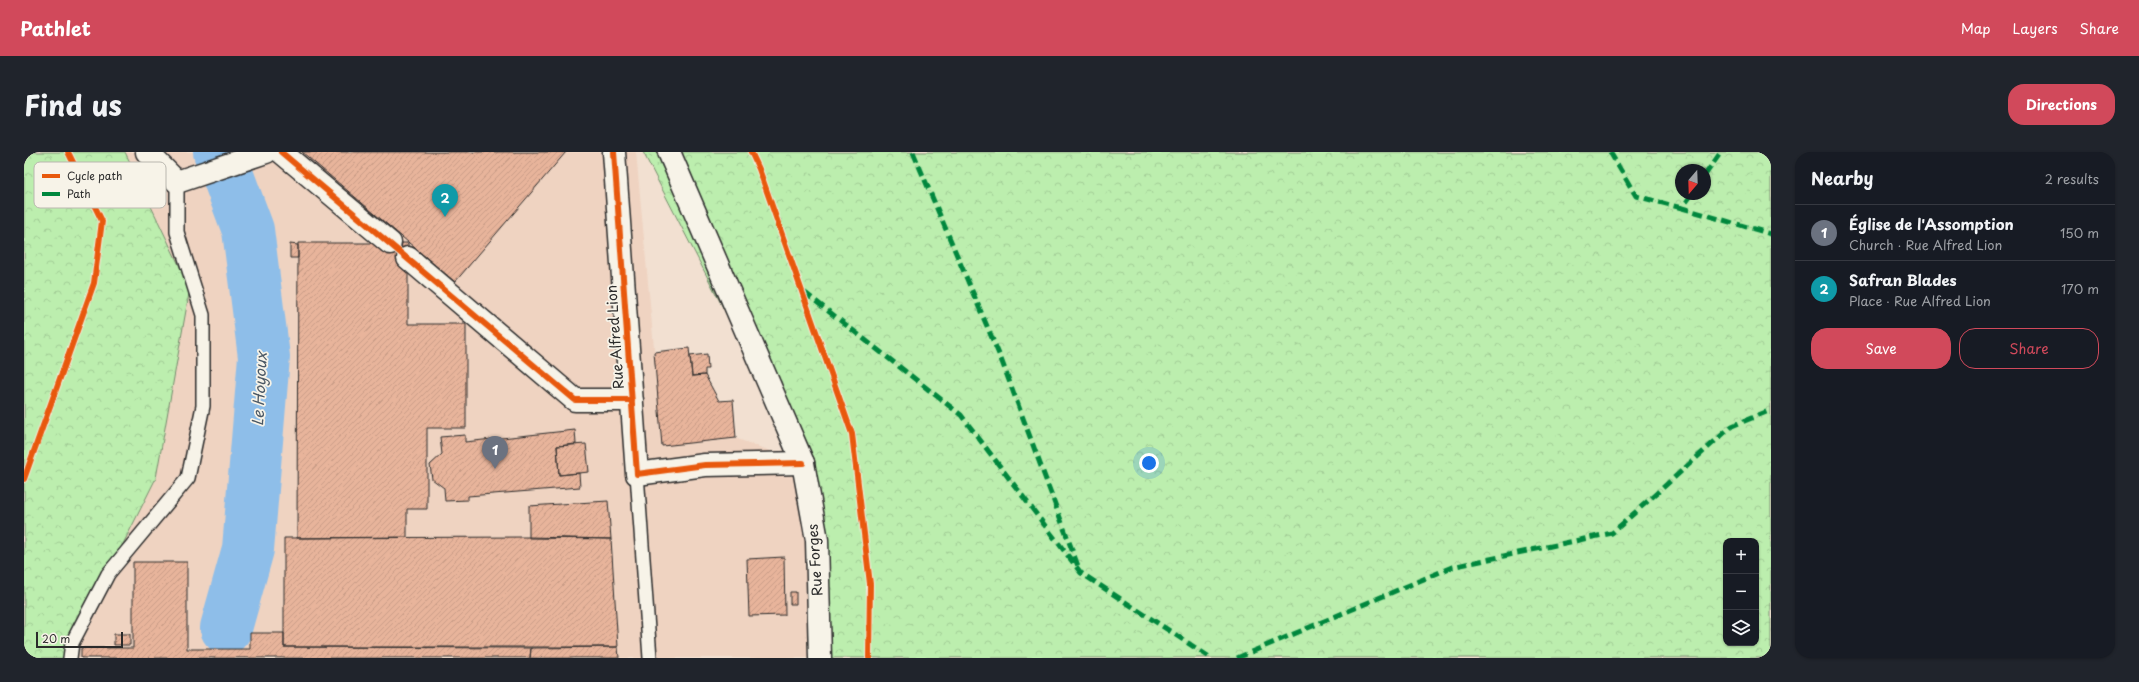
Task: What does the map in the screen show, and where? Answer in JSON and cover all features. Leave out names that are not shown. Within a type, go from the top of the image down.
[{"type":"street","points":[[147,152],[157,162]]},
{"type":"street","points":[[166,171],[177,182],[266,152]]},
{"type":"street","points":[[281,152],[390,243]]},
{"type":"street","name":"Rue Alfred Lion","points":[[614,152],[637,474]]},
{"type":"street","points":[[637,474],[705,465],[803,463],[669,152]]},
{"type":"street","points":[[408,258],[575,400],[632,400]]},
{"type":"street","name":"Rue Forges","points":[[803,463],[817,540],[820,658]]},
{"type":"lane","points":[[70,658],[72,643],[108,574],[188,478],[203,406],[203,315],[177,232],[177,182]]},
{"type":"lane","points":[[637,474],[650,658]]},
{"type":"shaded area","points":[[125,152],[636,152],[663,445],[735,438],[803,463],[820,658],[70,658],[190,288],[152,208],[166,208],[166,162],[130,162]]},
{"type":"green space","points":[[24,152],[125,152],[130,162],[34,162],[34,208],[152,208],[190,288],[156,478],[108,574],[70,658],[24,658]]},
{"type":"green space","points":[[643,152],[1771,152],[1771,658],[820,658],[803,463]]},
{"type":"building","points":[[302,152],[566,152],[455,282]]},
{"type":"building","points":[[298,243],[408,243],[408,324],[466,324],[466,428],[427,428],[427,509],[407,509],[407,537],[297,538]]},
{"type":"building","points":[[290,244],[298,245],[298,258],[290,258]]},
{"type":"building","points":[[689,348],[692,376],[705,375],[719,401],[733,400],[736,438],[662,446],[654,352]]},
{"type":"building","points":[[707,354],[708,369],[705,369],[705,375],[692,376],[690,356]]},
{"type":"building","points":[[575,430],[576,444],[557,446],[559,475],[579,473],[580,487],[468,496],[468,500],[445,501],[444,488],[432,479],[430,465],[442,454],[440,437],[465,435],[465,442]]},
{"type":"building","points":[[586,444],[589,472],[559,475],[557,446]]},
{"type":"building","points":[[608,501],[611,539],[529,538],[529,506]]},
{"type":"building","points":[[529,537],[611,539],[618,647],[284,647],[284,538]]},
{"type":"building","points":[[784,557],[785,615],[749,616],[747,559]]},
{"type":"building","points":[[133,562],[187,562],[187,649],[250,649],[250,633],[284,633],[284,647],[531,648],[530,658],[81,658],[81,648],[133,648]]},
{"type":"building","points":[[790,592],[796,592],[796,604],[790,604]]},
{"type":"building","points":[[114,634],[130,634],[130,645],[114,645]]},
{"type":"building","points":[[618,647],[619,658],[530,658],[531,648]]},
{"type":"waterway","name":"Le Hoyoux","points":[[219,152],[248,230],[264,357],[248,549],[226,628]]},
{"type":"marked path","points":[[913,152],[1001,359],[1078,566]]},
{"type":"marked path","points":[[1610,152],[1636,196],[1682,208]]},
{"type":"marked path","points":[[1711,166],[1721,152]]},
{"type":"marked path","points":[[1688,200],[1682,208],[1771,234]]},
{"type":"marked path","points":[[804,292],[961,415],[1081,573],[1211,658]]},
{"type":"marked path","points":[[1237,658],[1452,567],[1612,533],[1732,426],[1771,410]]},
{"type":"cycle path","points":[[68,152],[73,162]]},
{"type":"cycle path","points":[[281,152],[575,400],[632,400]]},
{"type":"cycle path","points":[[614,152],[637,474],[705,465],[803,463]]},
{"type":"cycle path","points":[[751,152],[759,169],[852,434],[870,584],[869,658]]},
{"type":"cycle path","points":[[24,479],[94,283],[102,221],[96,208]]},
{"type":"place","name":"Safran Blades","points":[[445,217]]},
{"type":"place","name":"Église de l'Assomption","points":[[495,469]]}]
